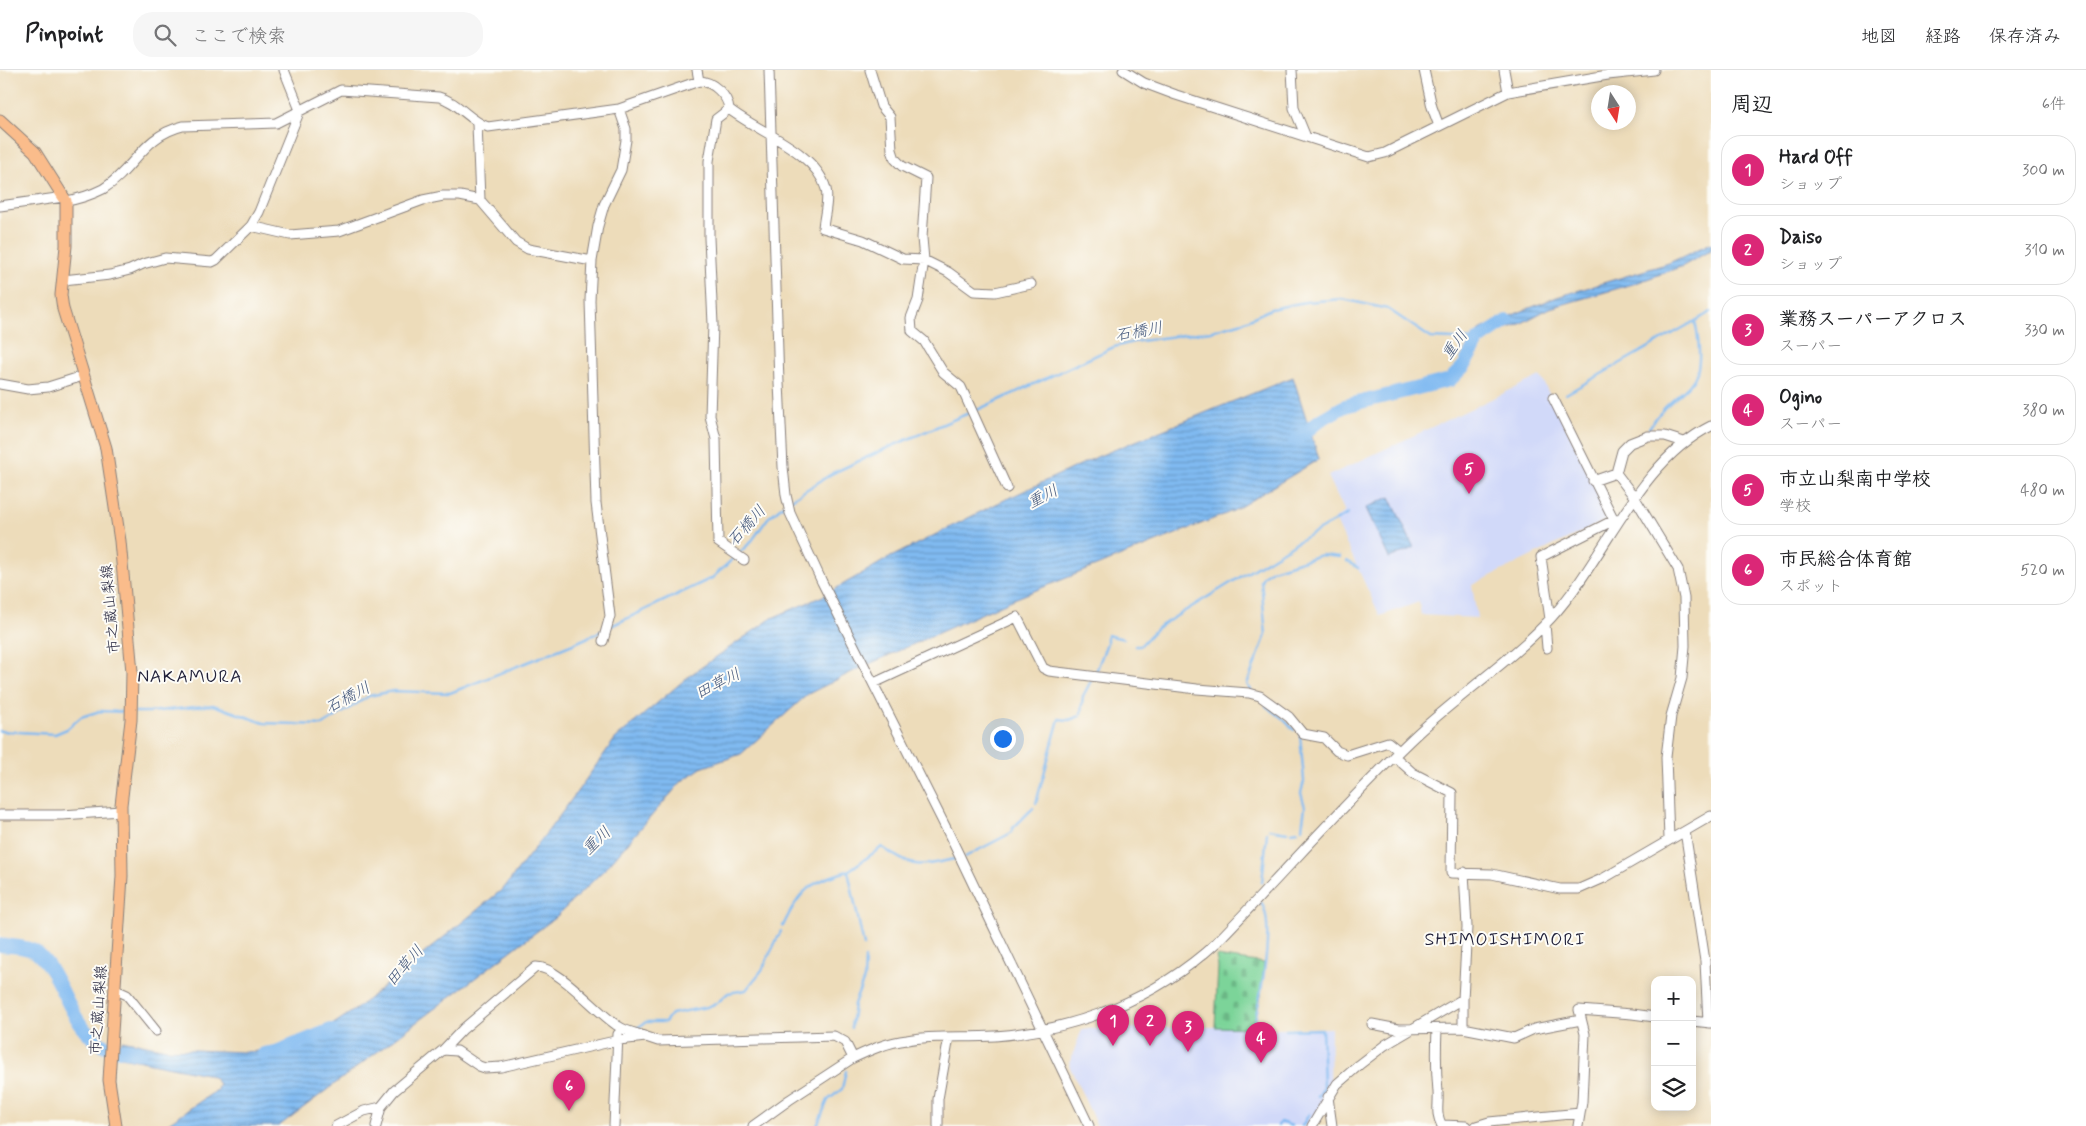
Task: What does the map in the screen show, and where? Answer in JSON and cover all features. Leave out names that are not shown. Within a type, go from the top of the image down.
[{"type":"main road","points":[[0,120],[35,152],[65,199]]},
{"type":"main road","name":"市之蔵山梨線","points":[[65,199],[66,246],[61,295],[63,308],[106,448],[120,541],[132,685],[131,713],[120,811],[122,876],[111,1059],[110,1090],[116,1126]]},
{"type":"street","points":[[63,280],[110,275],[165,258],[212,262],[251,226],[259,212],[300,110],[284,70]]},
{"type":"street","points":[[697,70],[699,81]]},
{"type":"street","points":[[769,70],[779,383],[786,495],[790,513],[822,582],[874,683],[1043,1029],[1088,1126]]},
{"type":"street","points":[[870,70],[881,106],[890,117],[892,150],[895,159],[902,166],[926,178],[922,238],[924,260],[918,300],[911,318],[912,331],[924,341],[943,372],[961,387],[1007,488]]},
{"type":"street","points":[[1123,70],[1144,83],[1176,95],[1369,157],[1376,156],[1508,92],[1608,75],[1654,70]]},
{"type":"street","points":[[1292,70],[1294,108],[1306,137]]},
{"type":"street","points":[[1424,70],[1432,107],[1439,126]]},
{"type":"street","points":[[1504,70],[1508,92]]},
{"type":"street","points":[[0,206],[84,197],[103,188],[123,172],[150,141],[169,129],[183,126],[276,123],[341,90],[448,99],[462,109],[477,124],[488,128],[619,109],[699,81],[704,81],[724,94],[728,101],[729,109],[742,119],[771,134],[804,158],[820,174],[826,191],[824,228],[863,240],[903,260],[924,260],[948,272],[974,291],[995,292],[1031,284]]},
{"type":"street","points":[[603,640],[610,616],[596,503],[590,300],[592,261],[604,205],[621,170],[626,140],[626,129],[619,109]]},
{"type":"street","points":[[729,109],[716,119],[709,161],[709,238],[713,324],[710,416],[716,438],[718,542],[744,560]]},
{"type":"street","points":[[477,124],[480,200]]},
{"type":"street","points":[[251,226],[290,235],[339,231],[423,200],[442,196],[460,196],[480,200],[516,242],[528,249],[592,261]]},
{"type":"street","points":[[0,384],[28,389],[48,387],[83,376]]},
{"type":"street","points":[[1547,648],[1548,621],[1541,557],[1614,520],[1552,398]]},
{"type":"street","points":[[753,1126],[852,1058],[886,1045],[907,1040],[1011,1035],[1094,1016],[1120,1006],[1157,987],[1190,964],[1222,936],[1397,754],[1456,699],[1548,621],[1578,585],[1654,472],[1684,442],[1711,426]]},
{"type":"street","points":[[1616,473],[1622,451],[1630,443],[1648,436],[1665,436],[1684,442]]},
{"type":"street","points":[[1593,481],[1616,473]]},
{"type":"street","points":[[1616,473],[1635,498],[1678,570],[1684,598],[1685,646],[1682,678],[1671,716],[1666,757],[1670,839]]},
{"type":"street","points":[[874,683],[1017,617],[1044,668],[1049,671],[1197,689],[1249,693],[1260,696],[1289,717],[1303,734],[1324,738],[1337,751],[1348,755],[1388,742],[1413,773],[1452,793],[1451,873],[1492,874],[1560,889],[1579,889],[1604,878],[1711,816]]},
{"type":"street","points":[[0,815],[62,816],[120,811]]},
{"type":"street","points":[[1685,831],[1705,961],[1710,1023],[1696,1022]]},
{"type":"street","points":[[1463,1028],[1467,927],[1464,872]]},
{"type":"street","points":[[376,1126],[381,1107],[394,1091],[444,1050],[463,1029],[536,967],[543,967],[577,991],[618,1026],[658,1041],[834,1036],[845,1042],[852,1058]]},
{"type":"street","points":[[116,990],[127,995],[156,1031]]},
{"type":"street","points":[[1312,1126],[1337,1084],[1359,1065],[1385,1045],[1463,999]]},
{"type":"street","points":[[1578,1126],[1585,1034],[1579,1010],[1651,1016]]},
{"type":"street","points":[[1372,1024],[1398,1029],[1463,1028],[1514,1038],[1534,1029],[1581,1020]]},
{"type":"street","points":[[614,1126],[619,1040],[618,1026]]},
{"type":"street","points":[[1437,1029],[1437,1119],[1442,1125],[1466,1126]]},
{"type":"street","points":[[444,1050],[457,1051],[478,1066],[484,1068],[501,1067],[619,1040],[646,1036]]},
{"type":"street","points":[[938,1126],[938,1099],[949,1037]]},
{"type":"street","points":[[1328,1097],[1332,1126]]},
{"type":"street","points":[[336,1126],[364,1111],[381,1107]]},
{"type":"street","points":[[1476,1126],[1489,1122],[1580,1113]]},
{"type":"shaded area","points":[[1540,376],[1614,520],[1606,520],[1472,585],[1477,618],[1421,615],[1419,602],[1380,616],[1335,519],[1345,512],[1328,476]]},
{"type":"shaded area","points":[[1331,1028],[1330,1093],[1312,1126],[1097,1126],[1069,1065],[1082,1029]]},
{"type":"green space","points":[[1216,956],[1264,963],[1261,996],[1253,1028],[1215,1027],[1218,967]]},
{"type":"water","points":[[1711,243],[1711,250],[1683,266],[1633,284],[1550,308],[1518,325],[1499,331],[1478,331],[1557,297],[1669,263]]},
{"type":"water","points":[[1293,377],[1319,459],[1233,511],[1014,599],[856,670],[808,694],[741,754],[701,768],[682,781],[605,869],[556,917],[279,1126],[164,1126],[217,1090],[219,1084],[214,1078],[206,1074],[121,1057],[122,1040],[166,1049],[243,1052],[296,1049],[356,1009],[504,888],[561,814],[615,739],[689,676],[772,618],[823,596],[887,559],[996,504],[1099,456]]},
{"type":"water","points":[[1390,497],[1414,548],[1389,558],[1366,508]]},
{"type":"waterway","name":"石橋川","points":[[975,411],[1114,347],[1133,342],[1211,331],[1243,322],[1271,309],[1305,302],[1342,299],[1388,309],[1431,338],[1478,340]]},
{"type":"waterway","points":[[1566,394],[1711,312]]},
{"type":"waterway","name":"重川","points":[[1295,441],[1320,420],[1345,406],[1450,380],[1464,366],[1478,340],[1507,321]]},
{"type":"waterway","points":[[1649,428],[1660,413],[1689,385],[1695,376],[1699,364],[1699,346],[1695,321]]},
{"type":"waterway","name":"石橋川","points":[[790,500],[833,473],[969,413]]},
{"type":"waterway","name":"石橋川","points":[[739,553],[751,542],[768,518],[786,503]]},
{"type":"waterway","points":[[1135,646],[1140,646],[1157,628],[1299,541],[1348,514]]},
{"type":"waterway","points":[[1250,690],[1247,684],[1266,635],[1261,581],[1263,576],[1272,570],[1321,555],[1340,557]]},
{"type":"waterway","name":"石橋川","points":[[609,627],[712,578],[735,557]]},
{"type":"waterway","points":[[1347,561],[1358,568]]},
{"type":"waterway","name":"石橋川","points":[[135,712],[213,705],[264,723],[323,725],[369,696],[393,691],[450,693],[602,631]]},
{"type":"waterway","points":[[1096,672],[1107,643],[1107,635],[1124,639]]},
{"type":"waterway","points":[[1081,713],[1083,696],[1091,681]]},
{"type":"waterway","points":[[1266,706],[1294,730]]},
{"type":"waterway","name":"石橋川","points":[[0,731],[55,734],[67,729],[81,717],[100,711],[127,712]]},
{"type":"waterway","points":[[1036,803],[1059,719],[1069,720],[1080,716]]},
{"type":"waterway","points":[[1300,735],[1304,781],[1301,793],[1305,807],[1302,828]]},
{"type":"waterway","points":[[965,857],[1011,833],[1013,828],[1033,808]]},
{"type":"waterway","points":[[1269,829],[1287,832]]},
{"type":"waterway","points":[[1292,832],[1298,831]]},
{"type":"waterway","points":[[1262,883],[1267,833]]},
{"type":"waterway","points":[[864,946],[848,871],[882,847],[909,863],[924,864],[955,859]]},
{"type":"waterway","points":[[783,926],[795,904],[807,889],[824,879],[848,871]]},
{"type":"waterway","points":[[1261,902],[1265,912],[1267,943],[1263,980],[1254,1024],[1268,1026]]},
{"type":"waterway","points":[[637,1028],[646,1022],[665,1022],[671,1014],[707,1007],[717,1003],[728,993],[746,990],[762,970],[781,931]]},
{"type":"waterway","name":"田草川","points":[[0,945],[24,948],[37,953],[46,963],[81,1025],[90,1036],[105,1046],[139,1053]]},
{"type":"waterway","points":[[851,1028],[854,1004],[864,979],[865,958]]},
{"type":"waterway","points":[[1286,1030],[1322,1029],[1324,1087],[1318,1097]]},
{"type":"waterway","name":"田草川","points":[[264,1054],[276,1052],[331,1030]]},
{"type":"waterway","points":[[817,1126],[828,1100],[842,1089],[846,1071]]},
{"type":"waterway","points":[[1302,1126],[1309,1114]]},
{"type":"waterway","points":[[1278,1126],[1280,1122],[1292,1126]]},
{"type":"place","name":"市立山梨南中学校","points":[[1469,494]]},
{"type":"place","name":"Hard Off","points":[[1113,1046]]},
{"type":"place","name":"Daiso","points":[[1150,1046]]},
{"type":"place","name":"業務スーパーアクロス","points":[[1188,1052]]},
{"type":"place","name":"Ogino","points":[[1261,1063]]},
{"type":"place","name":"市民総合体育館","points":[[569,1111]]},
{"type":"district","name":"NAKAMURA","points":[[190,677]]},
{"type":"district","name":"SHIMOISHIMORI","points":[[1505,940]]}]
